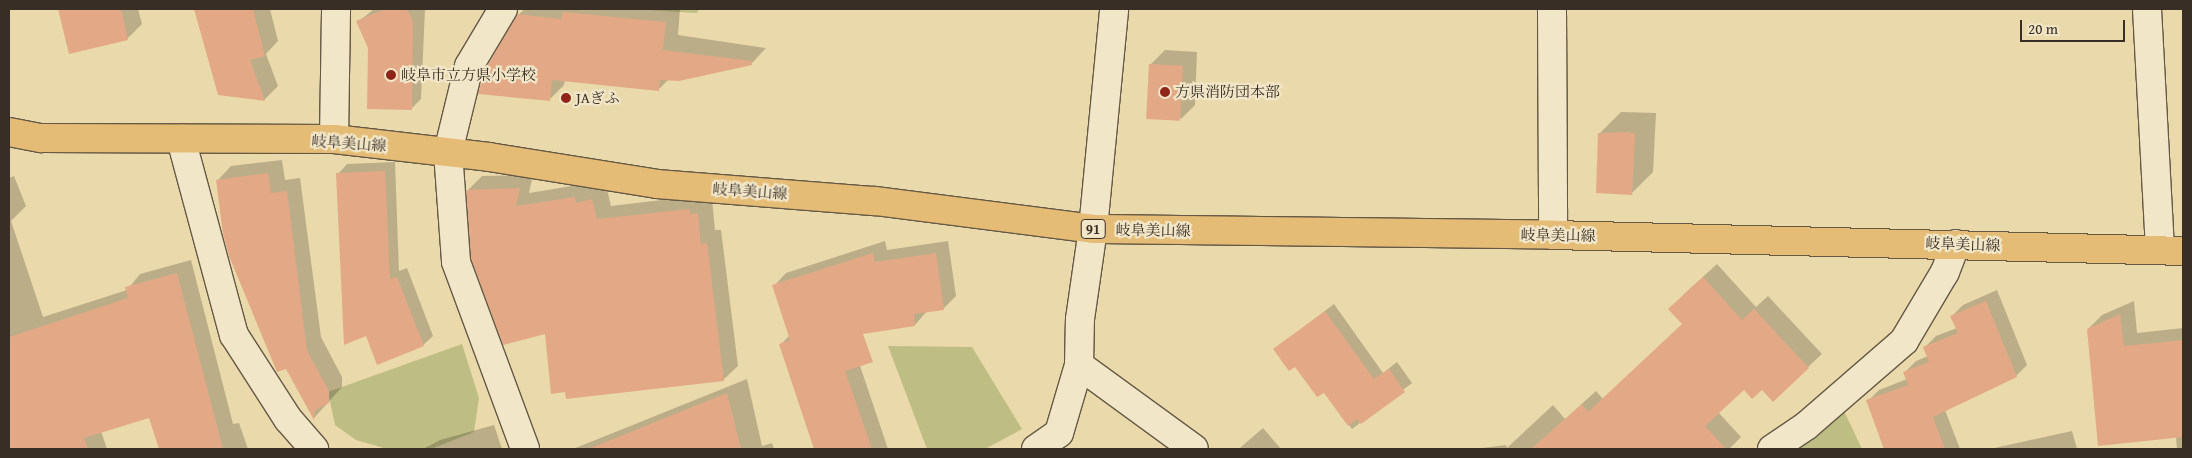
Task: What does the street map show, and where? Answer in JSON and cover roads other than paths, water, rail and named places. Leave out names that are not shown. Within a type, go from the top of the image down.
[{"type":"main road","name":"岐阜美山線","points":[[9,132],[41,138],[334,139],[448,152],[657,184],[875,201],[1093,229],[1553,235],[2172,251]]},
{"type":"street","points":[[334,139],[336,9]]},
{"type":"street","points":[[503,9],[469,66],[448,152],[456,262],[525,449]]},
{"type":"street","points":[[1036,449],[1059,433],[1079,365],[1080,318],[1093,229],[1114,9]]},
{"type":"street","points":[[1552,9],[1553,235]]},
{"type":"street","points":[[2147,9],[2172,251]]},
{"type":"street","points":[[181,139],[234,335],[288,419],[314,449]]},
{"type":"street","points":[[1772,449],[1806,426],[1904,341],[1945,272],[1956,244]]},
{"type":"street","points":[[1079,365],[1194,449]]},
{"type":"place","name":"岐阜市立方県小学校","points":[[391,75]]},
{"type":"place","name":"方県消防団本部","points":[[1165,92]]},
{"type":"place","name":"JAぎふ","points":[[566,98]]}]
